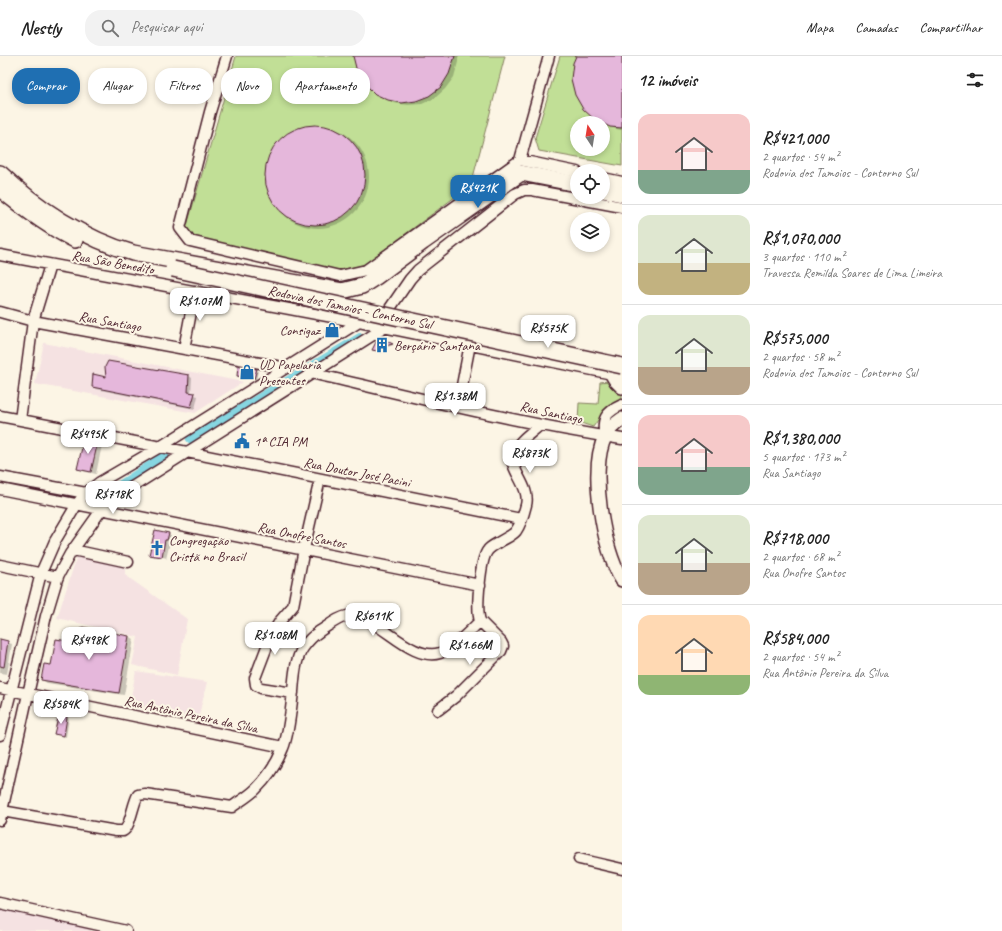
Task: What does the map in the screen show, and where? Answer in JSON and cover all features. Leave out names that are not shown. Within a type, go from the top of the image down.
[{"type":"highway","name":"Rodovia dos Tamoios - Contorno Sul","points":[[0,173],[25,195],[72,228],[111,247],[133,253],[342,290],[362,286],[376,277],[521,173],[570,183]]},
{"type":"highway","name":"Rodovia dos Tamoios - Contorno Sul","points":[[0,189],[20,206],[66,236],[109,256],[618,372]]},
{"type":"highway","points":[[610,191],[622,194]]},
{"type":"main road","points":[[618,372],[616,381],[622,387]]},
{"type":"main road","points":[[622,419],[605,436],[599,459],[598,470],[602,519],[607,544],[622,580]]},
{"type":"street","points":[[226,56],[180,228],[190,241],[340,276],[366,270],[520,160],[549,56]]},
{"type":"street","points":[[520,160],[570,171]]},
{"type":"street","points":[[610,179],[622,182]]},
{"type":"street","points":[[480,621],[463,637],[440,653],[424,654],[412,649],[370,622],[359,618],[347,616],[335,621],[319,632],[302,648],[295,669],[290,717],[283,747],[275,763],[256,789],[232,807],[145,794],[138,795],[135,800],[127,827],[124,830],[111,831],[1,816],[46,616],[58,577],[73,550],[102,509],[121,494],[381,327],[410,279],[418,270],[515,194],[524,190],[532,190],[622,207]]},
{"type":"street","name":"Rua São Benedito","points":[[0,255],[618,372]]},
{"type":"street","points":[[20,420],[33,321],[50,265]]},
{"type":"street","points":[[184,349],[195,291]]},
{"type":"street","name":"Rua Santiago","points":[[0,312],[33,321],[287,368]]},
{"type":"street","points":[[0,735],[41,573],[55,541],[77,504],[86,493],[100,482],[160,447],[359,322]]},
{"type":"street","points":[[458,406],[470,344]]},
{"type":"street","name":"Rua Santiago","points":[[311,373],[540,425],[622,439]]},
{"type":"street","points":[[605,436],[604,422],[606,416],[610,411],[622,405]]},
{"type":"street","name":"Rua Doutor José Pacini","points":[[0,416],[187,452],[521,520]]},
{"type":"street","points":[[438,710],[456,696],[501,651],[503,646],[501,642],[480,621],[478,616],[478,601],[483,561],[488,550],[516,532],[526,503],[526,494],[525,488],[514,467],[512,459],[513,453],[518,445],[540,425]]},
{"type":"street","points":[[0,477],[86,493]]},
{"type":"street","points":[[293,693],[261,688],[256,685],[255,678],[271,636],[280,621],[293,606],[320,479]]},
{"type":"street","name":"Rua Onofre Santos","points":[[0,489],[480,585]]},
{"type":"street","points":[[73,550],[128,562]]},
{"type":"street","points":[[0,565],[58,577]]},
{"type":"street","name":"Rua Antônio Pereira da Silva","points":[[0,688],[283,747]]},
{"type":"street","points":[[579,859],[622,869]]},
{"type":"street","points":[[0,903],[126,931]]},
{"type":"shaded area","points":[[44,343],[243,382],[195,413],[35,384]]},
{"type":"shaded area","points":[[77,556],[125,568],[125,575],[187,619],[177,675],[132,665],[138,637],[57,618]]},
{"type":"shaded area","points":[[136,671],[207,682],[198,719],[129,707]]},
{"type":"shaded area","points":[[0,909],[92,927],[91,931],[0,931]]},
{"type":"green space","points":[[236,56],[505,56],[471,185],[364,265],[335,271],[194,238],[186,229],[222,104],[272,104],[272,68],[233,68]]},
{"type":"green space","points":[[560,56],[622,56],[622,166],[539,151],[535,138]]},
{"type":"green space","points":[[608,381],[614,387],[622,391],[622,403],[603,413],[593,427],[578,422],[579,403],[598,404],[600,382]]},
{"type":"building","points":[[353,56],[455,56],[449,74],[441,87],[429,96],[416,101],[402,103],[388,100],[375,94],[370,89],[370,68],[356,68]]},
{"type":"building","points":[[576,56],[622,56],[622,128],[610,127],[610,116],[591,116],[583,109],[575,95],[571,79],[573,63]]},
{"type":"building","points":[[315,125],[334,129],[350,140],[361,156],[365,175],[361,194],[350,210],[334,221],[315,225],[296,221],[280,210],[269,194],[265,175],[269,156],[280,140],[296,129]]},
{"type":"building","name":"Berçário Santana","points":[[381,338],[393,344],[385,346],[382,352],[372,350],[377,340]]},
{"type":"building","points":[[108,361],[189,375],[188,392],[195,393],[191,407],[92,387],[93,374],[106,377],[105,367]]},
{"type":"building","name":"UD Papelaria Presentes","points":[[238,366],[257,369],[254,379],[237,376]]},
{"type":"building","points":[[84,439],[98,441],[91,472],[77,469]]},
{"type":"building","name":"Congregação Cristã no Brasil","points":[[155,530],[169,533],[167,540],[165,540],[162,557],[149,555]]},
{"type":"building","points":[[82,627],[129,636],[119,693],[41,680],[44,664],[51,665],[56,639],[79,643]]},
{"type":"building","points":[[0,639],[8,641],[4,667],[0,666]]},
{"type":"building","points":[[64,713],[67,717],[64,736],[54,734],[59,714]]},
{"type":"waterway","points":[[190,439],[360,337]]},
{"type":"waterway","points":[[98,499],[165,455]]},
{"type":"place","name":"Consigaz","points":[[332,330]]},
{"type":"place","name":"Berçário Santana","points":[[382,345]]},
{"type":"place","name":"UD Papelaria Presentes","points":[[247,372]]},
{"type":"place","name":"1ª CIA PM","points":[[242,441]]},
{"type":"place","name":"Congregação Cristã no Brasil","points":[[157,548]]}]
